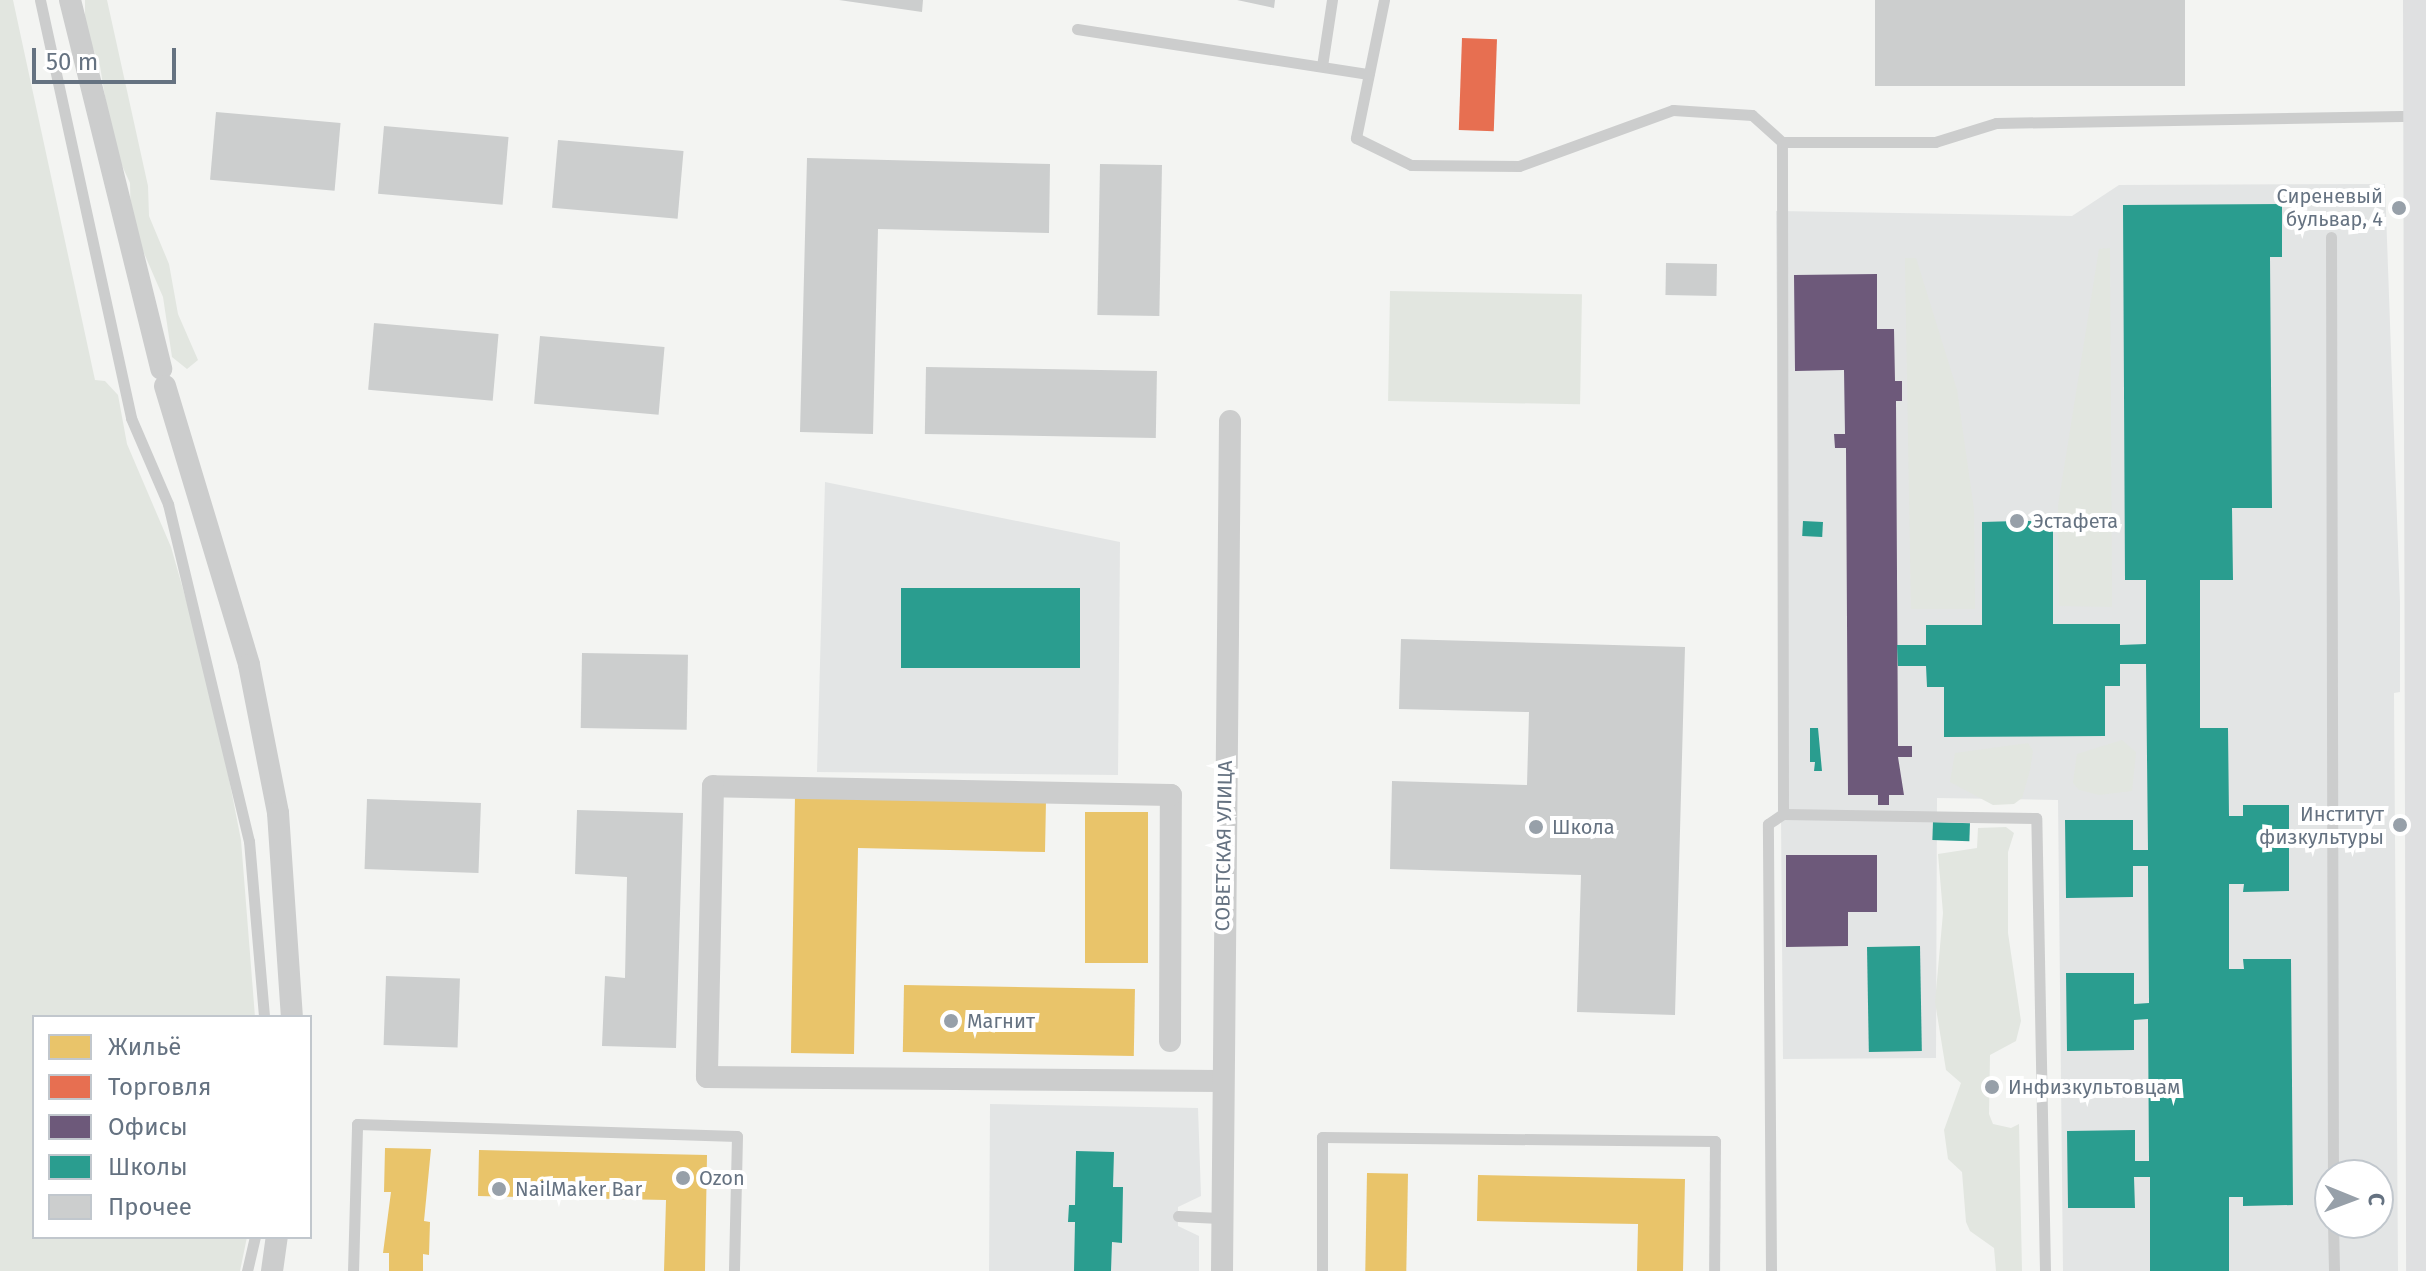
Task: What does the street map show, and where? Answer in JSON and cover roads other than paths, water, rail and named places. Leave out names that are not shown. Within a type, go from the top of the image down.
[{"type":"main road","points":[[2418,0],[2423,510],[2421,1271]]},
{"type":"street","points":[[70,0],[163,378],[249,665],[278,813],[292,1015]]},
{"type":"street","name":"СОВЕТСКАЯ УЛИЦА","points":[[1222,1271],[1219,1218],[1220,1081],[1230,421]]},
{"type":"street","points":[[1170,1041],[1171,795],[1110,787],[713,786],[707,1077],[1220,1081]]},
{"type":"street","points":[[272,1271],[277,1239]]},
{"type":"lane","points":[[40,0],[131,418],[168,504],[246,825],[264,1015]]},
{"type":"lane","points":[[1322,66],[1332,0]]},
{"type":"lane","points":[[1384,0],[1356,138],[1411,165],[1519,166],[1679,110],[1752,115],[1782,142],[1935,142],[1996,123],[2419,117]]},
{"type":"lane","points":[[1077,29],[1369,74]]},
{"type":"lane","points":[[1782,142],[1783,814]]},
{"type":"lane","points":[[2331,237],[2333,1159]]},
{"type":"lane","points":[[1771,1271],[1768,824],[1783,814],[2036,818],[2045,1271]]},
{"type":"lane","points":[[353,1271],[357,1124],[737,1136],[734,1271]]},
{"type":"lane","points":[[1322,1271],[1322,1137],[1715,1141],[1714,1271]]},
{"type":"lane","points":[[1178,1216],[1219,1218]]},
{"type":"lane","points":[[247,1271],[255,1239]]},
{"type":"lane","points":[[2333,1239],[2334,1271]]},
{"type":"place","name":"Сиреневый бульвар, 4","points":[[2399,208]]},
{"type":"place","name":"Эстафета","points":[[2017,521]]},
{"type":"place","name":"Институт физкультуры","points":[[2400,825]]},
{"type":"place","name":"Школа","points":[[1536,827]]},
{"type":"place","name":"Магнит","points":[[951,1021]]},
{"type":"place","name":"Инфизкультовцам","points":[[1992,1087]]},
{"type":"place","name":"Ozon","points":[[683,1178]]},
{"type":"place","name":"NailMaker Bar","points":[[499,1189]]}]
